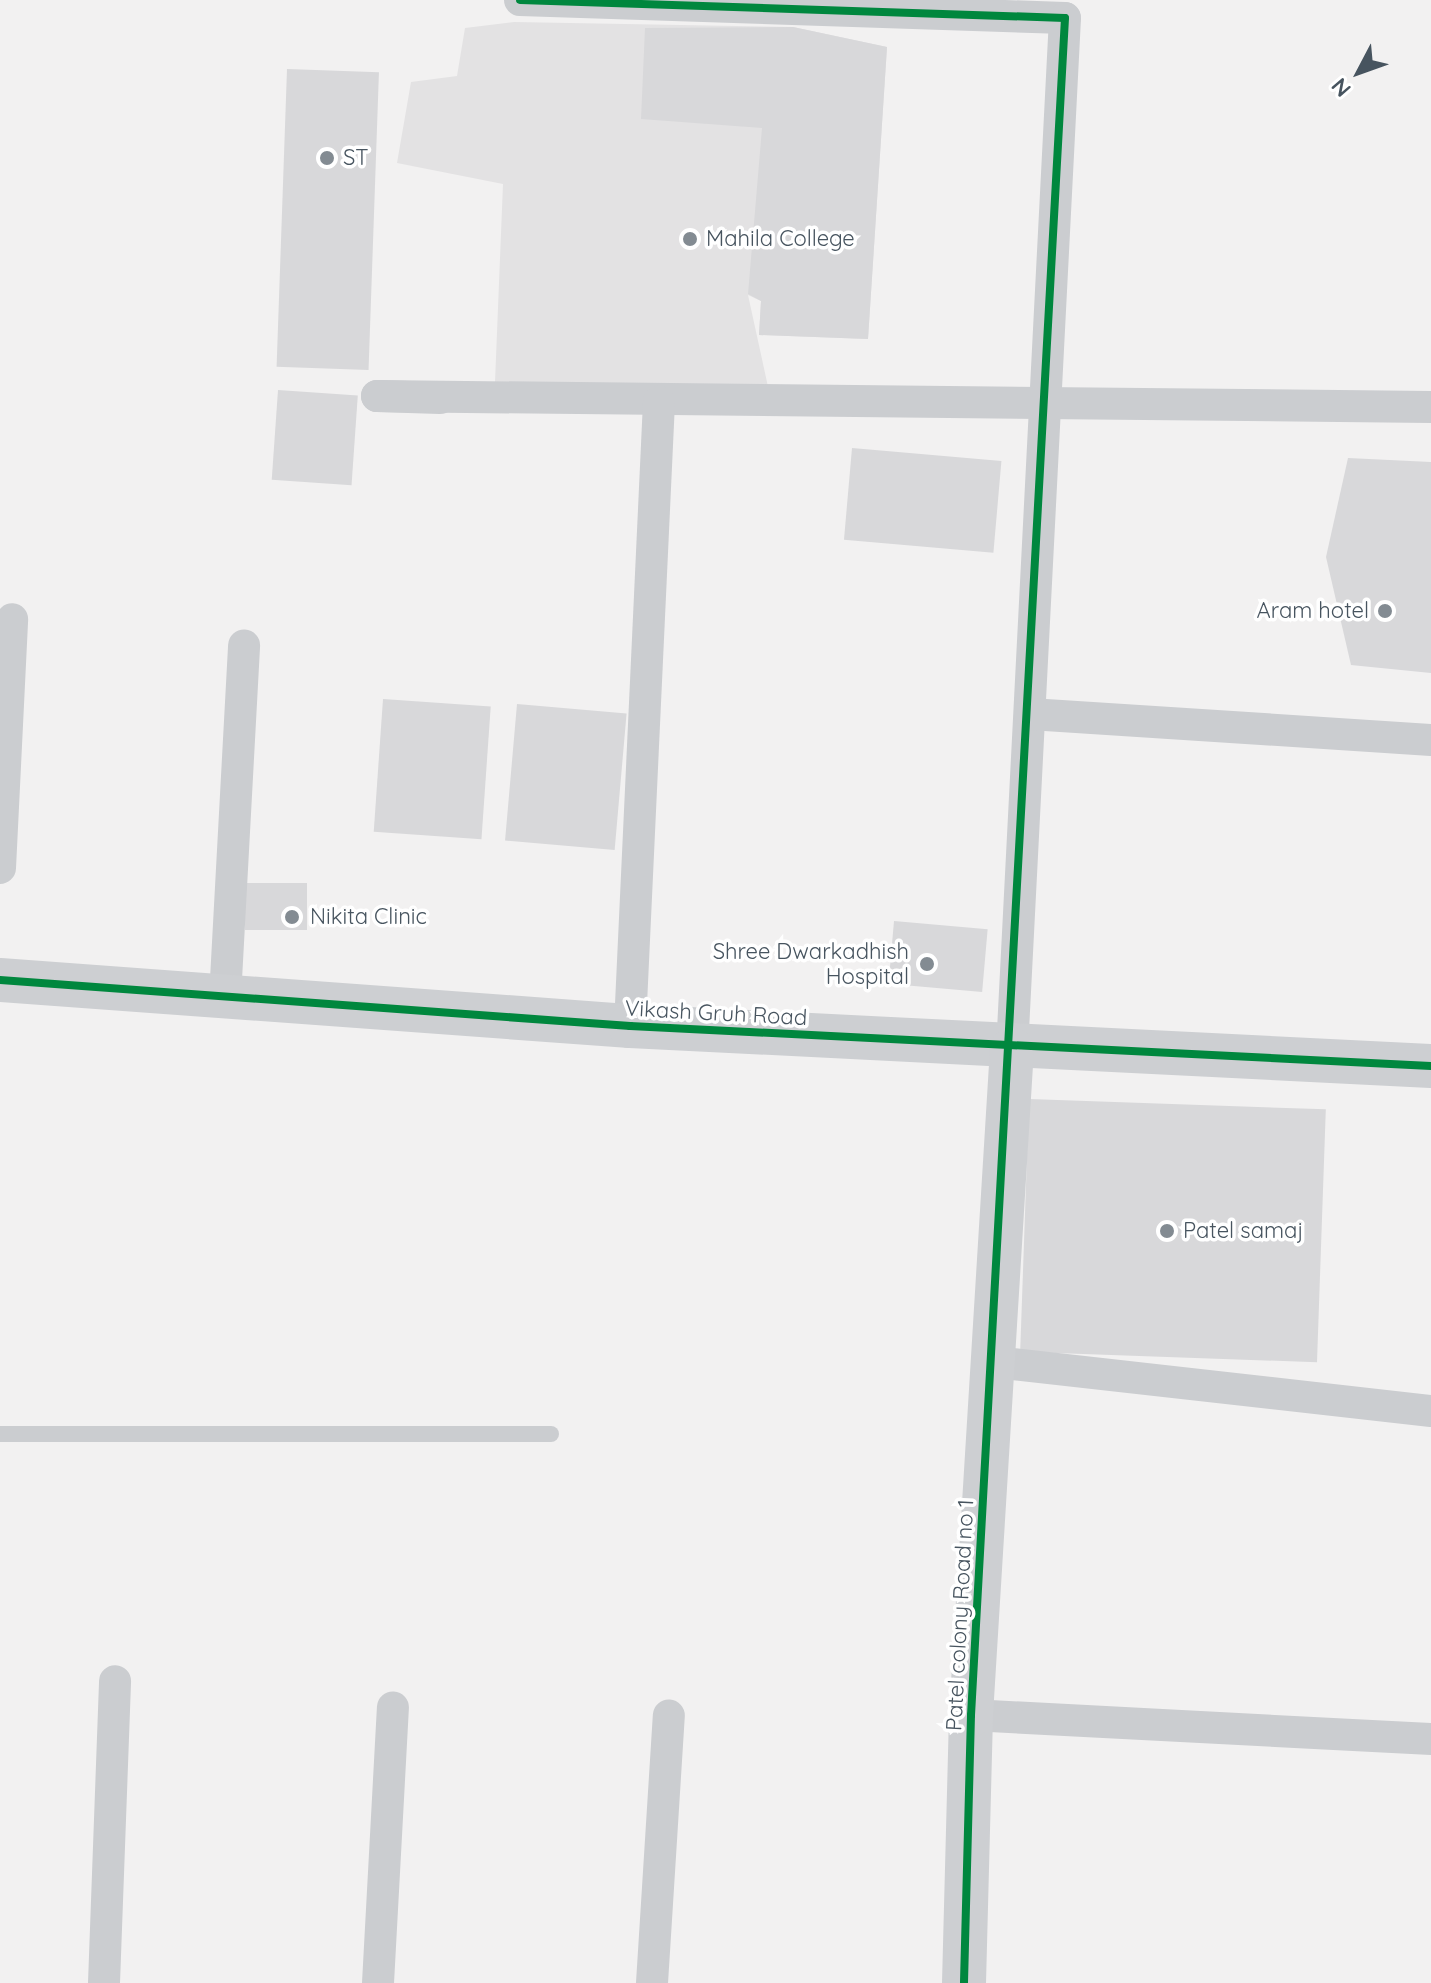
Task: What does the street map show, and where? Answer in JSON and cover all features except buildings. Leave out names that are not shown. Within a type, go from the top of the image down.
[{"type":"street","name":"Patel colony Road no 1","points":[[520,0],[1065,18],[1057,243],[971,1715],[964,1983]]},
{"type":"street","points":[[440,398],[1046,408],[1431,407]]},
{"type":"street","points":[[630,1026],[659,402]]},
{"type":"street","points":[[0,868],[12,619]]},
{"type":"street","points":[[225,998],[244,646]]},
{"type":"street","points":[[1030,714],[1431,740]]},
{"type":"street","name":"Vikash Gruh Road","points":[[0,980],[630,1026],[1012,1049],[1431,1066]]},
{"type":"street","points":[[994,1362],[1431,1411]]},
{"type":"street","points":[[104,1983],[115,1681]]},
{"type":"street","points":[[378,1983],[393,1707]]},
{"type":"street","points":[[971,1715],[1431,1739]]},
{"type":"street","points":[[652,1983],[669,1716]]},
{"type":"lane","points":[[0,1434],[551,1434]]},
{"type":"shaded area","name":"Mahila College","points":[[514,22],[793,27],[887,47],[868,339],[759,335],[761,301],[748,295],[772,405],[495,382],[503,184],[397,163],[411,82],[457,76],[465,28]]},
{"type":"cycle path","points":[[520,0],[1065,18],[971,1715],[964,1983]]},
{"type":"cycle path","points":[[0,980],[630,1026],[1431,1066]]},
{"type":"place","name":"ST","points":[[327,158]]},
{"type":"place","name":"Mahila College","points":[[690,239]]},
{"type":"place","name":"Aram hotel","points":[[1385,611]]},
{"type":"place","name":"Nikita Clinic","points":[[292,917]]},
{"type":"place","name":"Shree Dwarkadhish Hospital","points":[[927,964]]},
{"type":"place","name":"Patel samaj","points":[[1167,1231]]}]
